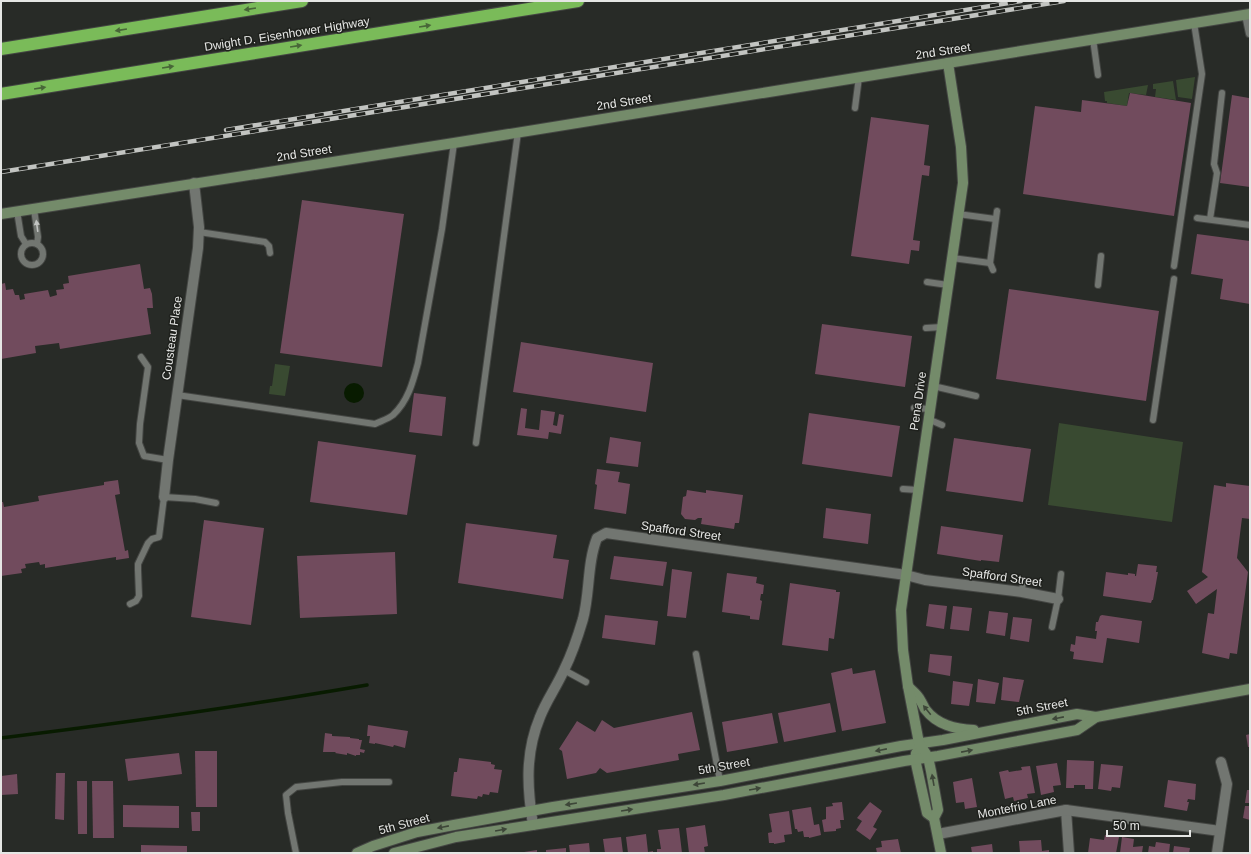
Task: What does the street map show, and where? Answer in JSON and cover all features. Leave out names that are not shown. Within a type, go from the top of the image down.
[{"type":"highway","points":[[1,49],[302,1]]},
{"type":"highway","name":"Dwight D. Eisenhower Highway","points":[[1,94],[578,1]]},
{"type":"street","name":"2nd Street","points":[[1,214],[859,78],[1248,14]]},
{"type":"street","name":"Pena Drive","points":[[919,743],[903,650],[901,610],[963,183],[962,147],[948,63]]},
{"type":"street","name":"Cousteau Place","points":[[164,496],[198,248],[199,232],[194,184]]},
{"type":"street","name":"Spafford Street","points":[[533,825],[528,772],[530,751],[540,717],[564,670],[576,641],[588,594],[593,549],[597,538],[606,533],[906,575],[925,580],[1022,592],[1058,599]]},
{"type":"street","points":[[908,686],[919,698],[924,708],[930,715],[943,724],[961,729],[988,730]]},
{"type":"street","name":"5th Street","points":[[357,853],[373,846],[417,832],[531,811],[720,781],[1077,714],[1096,717],[1250,689]]},
{"type":"street","name":"5th Street","points":[[394,853],[456,837],[724,795],[1077,730],[1096,717]]},
{"type":"street","points":[[919,743],[928,757],[938,810],[934,818]]},
{"type":"street","points":[[919,743],[915,759],[927,813],[934,818],[941,853]]},
{"type":"street","points":[[1217,853],[1227,784],[1221,762]]},
{"type":"street","points":[[1066,810],[1069,853]]},
{"type":"street","name":"Montefrio Lane","points":[[938,834],[1066,810],[1220,831]]},
{"type":"lane","points":[[1248,14],[1249,34]]},
{"type":"lane","points":[[1174,266],[1202,74],[1194,23]]},
{"type":"lane","points":[[1093,39],[1098,75]]},
{"type":"lane","points":[[855,108],[859,78]]},
{"type":"lane","points":[[1210,220],[1217,173],[1214,164],[1222,93]]},
{"type":"lane","points":[[476,443],[518,132]]},
{"type":"lane","points":[[177,395],[375,424],[392,415],[403,402],[413,384],[418,363],[442,229],[454,142]]},
{"type":"lane","points":[[34,209],[38,237],[37,244]]},
{"type":"lane","points":[[17,211],[21,236],[26,244]]},
{"type":"lane","points":[[994,270],[990,263],[996,211]]},
{"type":"lane","points":[[958,214],[995,219]]},
{"type":"lane","points":[[1197,218],[1250,225]]},
{"type":"lane","points":[[199,232],[266,242],[269,246],[270,253]]},
{"type":"lane","points":[[26,244],[37,244],[41,247],[43,254],[41,261],[34,265],[27,264],[22,259],[22,248],[26,244]]},
{"type":"lane","points":[[1098,285],[1102,256]]},
{"type":"lane","points":[[952,258],[990,263]]},
{"type":"lane","points":[[1153,420],[1174,279]]},
{"type":"lane","points":[[926,282],[948,285]]},
{"type":"lane","points":[[926,328],[942,327]]},
{"type":"lane","points":[[141,357],[148,368],[140,424],[139,443],[144,456],[168,460]]},
{"type":"lane","points":[[933,386],[976,396]]},
{"type":"lane","points":[[914,408],[929,414],[942,425]]},
{"type":"lane","points":[[903,489],[918,490]]},
{"type":"lane","points":[[130,604],[136,601],[139,596],[138,564],[148,544],[152,539],[159,537],[164,496],[216,503]]},
{"type":"lane","points":[[1052,626],[1058,599],[1061,574]]},
{"type":"lane","points":[[1022,592],[1023,580]]},
{"type":"lane","points":[[696,654],[720,781]]},
{"type":"lane","points":[[564,670],[586,682]]},
{"type":"lane","points":[[296,853],[286,795],[296,787],[342,782],[389,782]]},
{"type":"shaded area","points":[[1195,77],[1192,99],[1178,97],[1176,80]]},
{"type":"shaded area","points":[[1173,81],[1176,100],[1155,97],[1156,89],[1153,89],[1153,84]]},
{"type":"shaded area","points":[[1148,85],[1146,95],[1129,93],[1127,106],[1107,103],[1107,101],[1105,101],[1104,92]]},
{"type":"shaded area","points":[[275,364],[290,366],[285,396],[269,394],[270,386],[272,386]]},
{"type":"shaded area","points":[[354,383],[361,386],[364,393],[361,400],[354,403],[347,400],[344,393],[347,386]]},
{"type":"shaded area","points":[[1059,423],[1183,442],[1172,522],[1048,505]]},
{"type":"building","points":[[1130,93],[1191,103],[1174,216],[1023,194],[1035,106],[1081,112],[1082,100],[1127,106]]},
{"type":"building","points":[[1232,95],[1249,98],[1250,100],[1250,187],[1220,183]]},
{"type":"building","points":[[871,117],[929,125],[924,165],[930,166],[929,176],[922,175],[913,240],[920,241],[919,251],[911,250],[909,264],[851,256]]},
{"type":"building","points":[[302,200],[404,214],[382,367],[280,353]]},
{"type":"building","points":[[1197,234],[1250,241],[1250,304],[1220,299],[1223,279],[1191,274]]},
{"type":"building","points":[[140,264],[144,289],[150,288],[152,294],[153,308],[147,308],[151,334],[60,349],[59,343],[35,346],[36,353],[1,359],[1,284],[5,283],[6,290],[13,289],[15,295],[19,295],[20,300],[25,299],[24,294],[48,290],[50,297],[57,295],[56,290],[64,289],[63,284],[69,283],[68,276]]},
{"type":"building","points":[[1009,289],[1159,311],[1146,401],[996,379]]},
{"type":"building","points":[[822,324],[912,336],[905,387],[815,374]]},
{"type":"building","points":[[521,342],[653,363],[646,412],[513,392]]},
{"type":"building","points":[[414,393],[446,397],[442,436],[409,432]]},
{"type":"building","points":[[521,408],[527,409],[525,428],[539,430],[541,410],[555,412],[553,425],[557,426],[559,414],[564,415],[561,434],[549,432],[548,439],[517,435]]},
{"type":"building","points":[[809,413],[900,426],[892,477],[802,464]]},
{"type":"building","points":[[610,437],[641,442],[638,467],[606,463]]},
{"type":"building","points":[[954,438],[1031,449],[1023,502],[946,491]]},
{"type":"building","points":[[318,441],[416,455],[407,515],[310,502]]},
{"type":"building","points":[[597,469],[620,472],[618,482],[630,484],[626,514],[594,509]]},
{"type":"building","points":[[118,480],[120,494],[115,495],[125,551],[128,550],[129,558],[116,560],[116,557],[45,568],[45,564],[40,565],[39,562],[25,564],[26,568],[21,569],[22,573],[1,576],[1,502],[3,502],[4,507],[39,501],[38,496],[104,485],[104,482]]},
{"type":"building","points":[[1226,483],[1250,486],[1250,519],[1242,518],[1237,558],[1248,572],[1237,654],[1230,653],[1229,659],[1202,653],[1208,613],[1214,614],[1217,589],[1196,604],[1187,591],[1208,577],[1202,572],[1214,485],[1226,487]]},
{"type":"building","points":[[687,490],[706,493],[706,490],[743,495],[739,523],[735,523],[734,529],[701,524],[702,518],[695,520],[685,519],[681,514],[683,497],[686,496]]},
{"type":"building","points":[[826,508],[871,514],[868,544],[823,538]]},
{"type":"building","points":[[204,520],[264,528],[251,625],[191,617]]},
{"type":"building","points":[[466,523],[557,535],[553,558],[569,560],[563,599],[458,583]]},
{"type":"building","points":[[941,526],[1003,535],[999,562],[981,561],[937,554]]},
{"type":"building","points":[[395,552],[397,614],[300,618],[297,556]]},
{"type":"building","points":[[614,556],[667,562],[663,586],[610,579]]},
{"type":"building","points":[[1138,564],[1157,566],[1156,572],[1158,572],[1153,600],[1151,603],[1103,596],[1106,572],[1128,575],[1128,573],[1135,574],[1136,576]]},
{"type":"building","points":[[672,569],[692,572],[686,618],[667,616]]},
{"type":"building","points":[[727,573],[757,577],[756,583],[764,585],[763,594],[761,594],[760,600],[762,601],[759,620],[750,619],[750,616],[722,612]]},
{"type":"building","points":[[790,583],[836,590],[836,592],[840,592],[834,639],[829,638],[828,651],[782,645]]},
{"type":"building","points":[[929,604],[947,606],[944,629],[926,626]]},
{"type":"building","points":[[953,606],[972,608],[969,631],[950,629]]},
{"type":"building","points":[[989,611],[1008,613],[1005,636],[986,633]]},
{"type":"building","points":[[605,615],[658,621],[655,645],[602,638]]},
{"type":"building","points":[[1102,615],[1142,621],[1139,643],[1107,638],[1103,663],[1073,659],[1074,652],[1070,651],[1071,644],[1075,645],[1076,636],[1096,639],[1096,622],[1098,622],[1100,616]]},
{"type":"building","points":[[1013,617],[1032,619],[1029,642],[1010,639]]},
{"type":"building","points":[[930,654],[952,656],[950,676],[928,672]]},
{"type":"building","points":[[852,668],[853,674],[875,670],[886,723],[842,731],[831,673]]},
{"type":"building","points":[[1003,677],[1024,680],[1019,702],[1001,700]]},
{"type":"building","points":[[978,679],[999,683],[995,704],[976,702]]},
{"type":"building","points":[[953,681],[973,684],[969,706],[951,704]]},
{"type":"building","points":[[830,703],[836,732],[784,742],[778,713]]},
{"type":"building","points":[[692,712],[700,750],[678,754],[679,760],[607,773],[600,768],[596,773],[567,779],[562,751],[559,749],[577,721],[595,732],[602,720],[614,728]]},
{"type":"building","points":[[772,713],[778,743],[727,752],[722,722]]},
{"type":"building","points":[[368,725],[408,731],[405,748],[394,745],[393,747],[369,743],[370,736],[367,736]]},
{"type":"building","points":[[325,733],[332,734],[332,736],[350,737],[362,740],[360,749],[365,750],[364,753],[360,752],[360,755],[356,756],[347,753],[347,755],[335,753],[336,752],[323,752]]},
{"type":"building","points":[[1250,734],[1250,747],[1248,747],[1246,735]]},
{"type":"building","points":[[195,751],[217,751],[217,807],[196,807]]},
{"type":"building","points":[[179,753],[182,774],[128,781],[125,759]]},
{"type":"building","points":[[459,758],[491,762],[491,764],[495,765],[494,769],[502,770],[498,793],[490,792],[489,795],[483,794],[482,797],[478,796],[477,799],[451,796],[454,772],[457,772]]},
{"type":"building","points":[[1067,760],[1094,761],[1093,789],[1085,789],[1085,785],[1074,785],[1074,788],[1066,788]]},
{"type":"building","points":[[1057,763],[1061,785],[1053,786],[1054,792],[1041,795],[1036,766]]},
{"type":"building","points":[[1101,764],[1123,766],[1120,788],[1112,787],[1111,791],[1098,789]]},
{"type":"building","points":[[1030,766],[1035,793],[1027,794],[1028,798],[1014,801],[1013,797],[1005,799],[999,772],[1008,770],[1009,772],[1022,770],[1021,767]]},
{"type":"building","points":[[56,773],[65,773],[64,820],[55,819]]},
{"type":"building","points":[[17,774],[18,794],[1,795],[1,776]]},
{"type":"building","points":[[972,778],[977,807],[965,809],[964,802],[956,803],[953,782]]},
{"type":"building","points":[[1168,780],[1196,784],[1195,800],[1188,799],[1187,802],[1189,802],[1187,811],[1164,807]]},
{"type":"building","points":[[77,781],[87,781],[87,834],[78,834]]},
{"type":"building","points":[[92,781],[113,781],[114,838],[93,838]]},
{"type":"building","points":[[1247,790],[1250,790],[1250,803],[1245,803]]},
{"type":"building","points":[[842,802],[844,820],[840,820],[841,828],[836,829],[836,831],[824,832],[822,820],[826,819],[826,807],[833,806],[832,803]]},
{"type":"building","points":[[870,802],[882,811],[873,827],[877,829],[870,840],[856,830],[862,821],[857,818]]},
{"type":"building","points":[[123,805],[179,806],[179,828],[123,827]]},
{"type":"building","points":[[1245,806],[1250,806],[1250,820],[1243,818]]},
{"type":"building","points":[[811,807],[814,825],[819,824],[821,835],[809,838],[804,837],[803,831],[798,832],[797,829],[795,829],[792,810]]},
{"type":"building","points":[[789,811],[792,834],[784,835],[785,842],[774,844],[769,843],[768,833],[772,832],[769,814]]},
{"type":"building","points":[[191,812],[200,812],[200,831],[192,831]]},
{"type":"building","points":[[705,825],[708,846],[704,847],[705,853],[689,853],[686,828]]},
{"type":"building","points":[[679,828],[682,853],[657,853],[657,849],[661,849],[658,830]]},
{"type":"building","points":[[646,834],[648,852],[653,851],[653,853],[628,853],[626,837]]},
{"type":"building","points":[[1105,835],[1119,837],[1116,853],[1088,853],[1090,838],[1104,840]]},
{"type":"building","points":[[621,837],[623,853],[605,853],[603,839]]},
{"type":"building","points":[[1122,837],[1134,839],[1133,847],[1143,846],[1142,853],[1120,853]]},
{"type":"building","points":[[898,839],[901,853],[877,853],[876,848],[882,847],[881,841]]},
{"type":"building","points":[[1041,840],[1042,851],[1049,850],[1049,853],[1020,853],[1019,841]]},
{"type":"building","points":[[1156,842],[1170,844],[1169,853],[1148,853],[1149,846],[1155,847]]},
{"type":"building","points":[[589,843],[590,853],[570,853],[569,845]]},
{"type":"building","points":[[992,844],[993,853],[972,853],[971,847]]},
{"type":"building","points":[[141,845],[187,846],[187,853],[141,853]]},
{"type":"building","points":[[1174,846],[1190,848],[1189,853],[1173,853]]},
{"type":"building","points":[[566,848],[566,853],[546,853],[546,850]]},
{"type":"building","points":[[537,850],[537,853],[524,852]]},
{"type":"waterway","points":[[1,738],[184,714],[367,685]]},
{"type":"railway","points":[[226,130],[1021,1]]},
{"type":"railway","points":[[1,172],[1064,1]]}]
